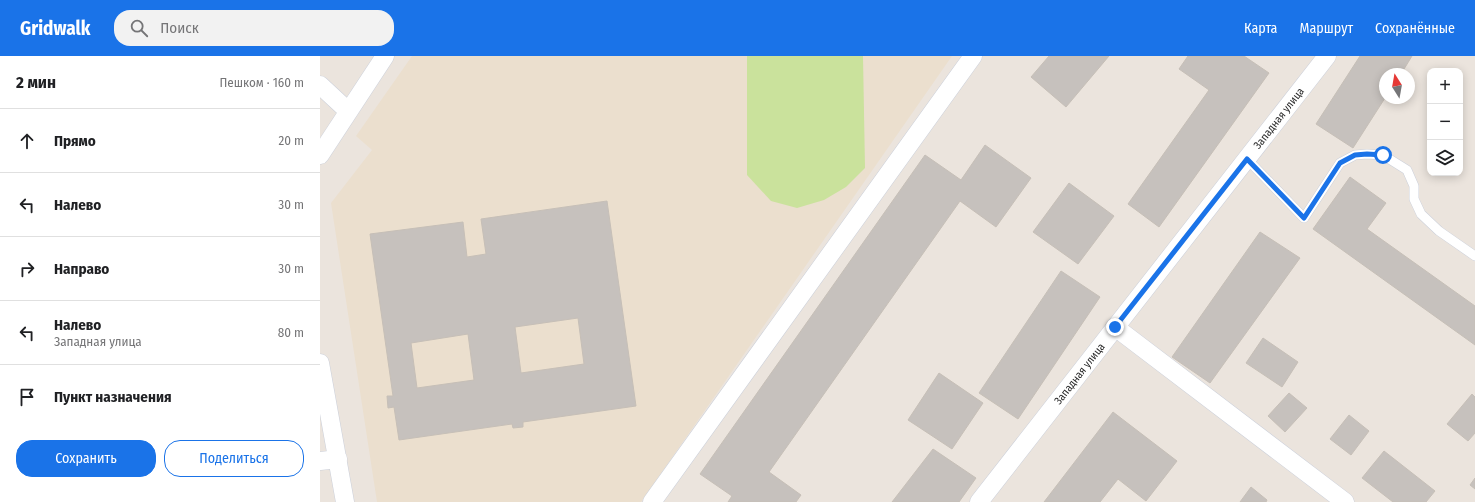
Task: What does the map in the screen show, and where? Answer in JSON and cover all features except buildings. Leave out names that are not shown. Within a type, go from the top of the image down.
[{"type":"street","points":[[320,155],[385,56]]},
{"type":"street","points":[[652,502],[973,56]]},
{"type":"street","name":"Западная улица","points":[[978,502],[1327,56]]},
{"type":"street","points":[[320,85],[348,111]]},
{"type":"street","points":[[1115,327],[1335,497]]},
{"type":"street","points":[[320,363],[345,502]]},
{"type":"street","points":[[320,461],[338,459]]},
{"type":"lane","points":[[1247,159],[1304,218],[1340,163],[1355,155],[1383,155],[1407,170],[1414,186],[1414,199],[1421,214],[1439,231],[1475,256]]},
{"type":"shaded area","points":[[412,56],[952,56],[641,502],[377,502],[331,203],[372,150],[356,136]]},
{"type":"green space","points":[[747,56],[863,56],[865,168],[846,187],[824,200],[797,208],[771,201],[747,175]]},
{"type":"route","points":[[1115,327],[1247,159],[1304,218],[1340,163],[1355,155],[1383,155]]}]
